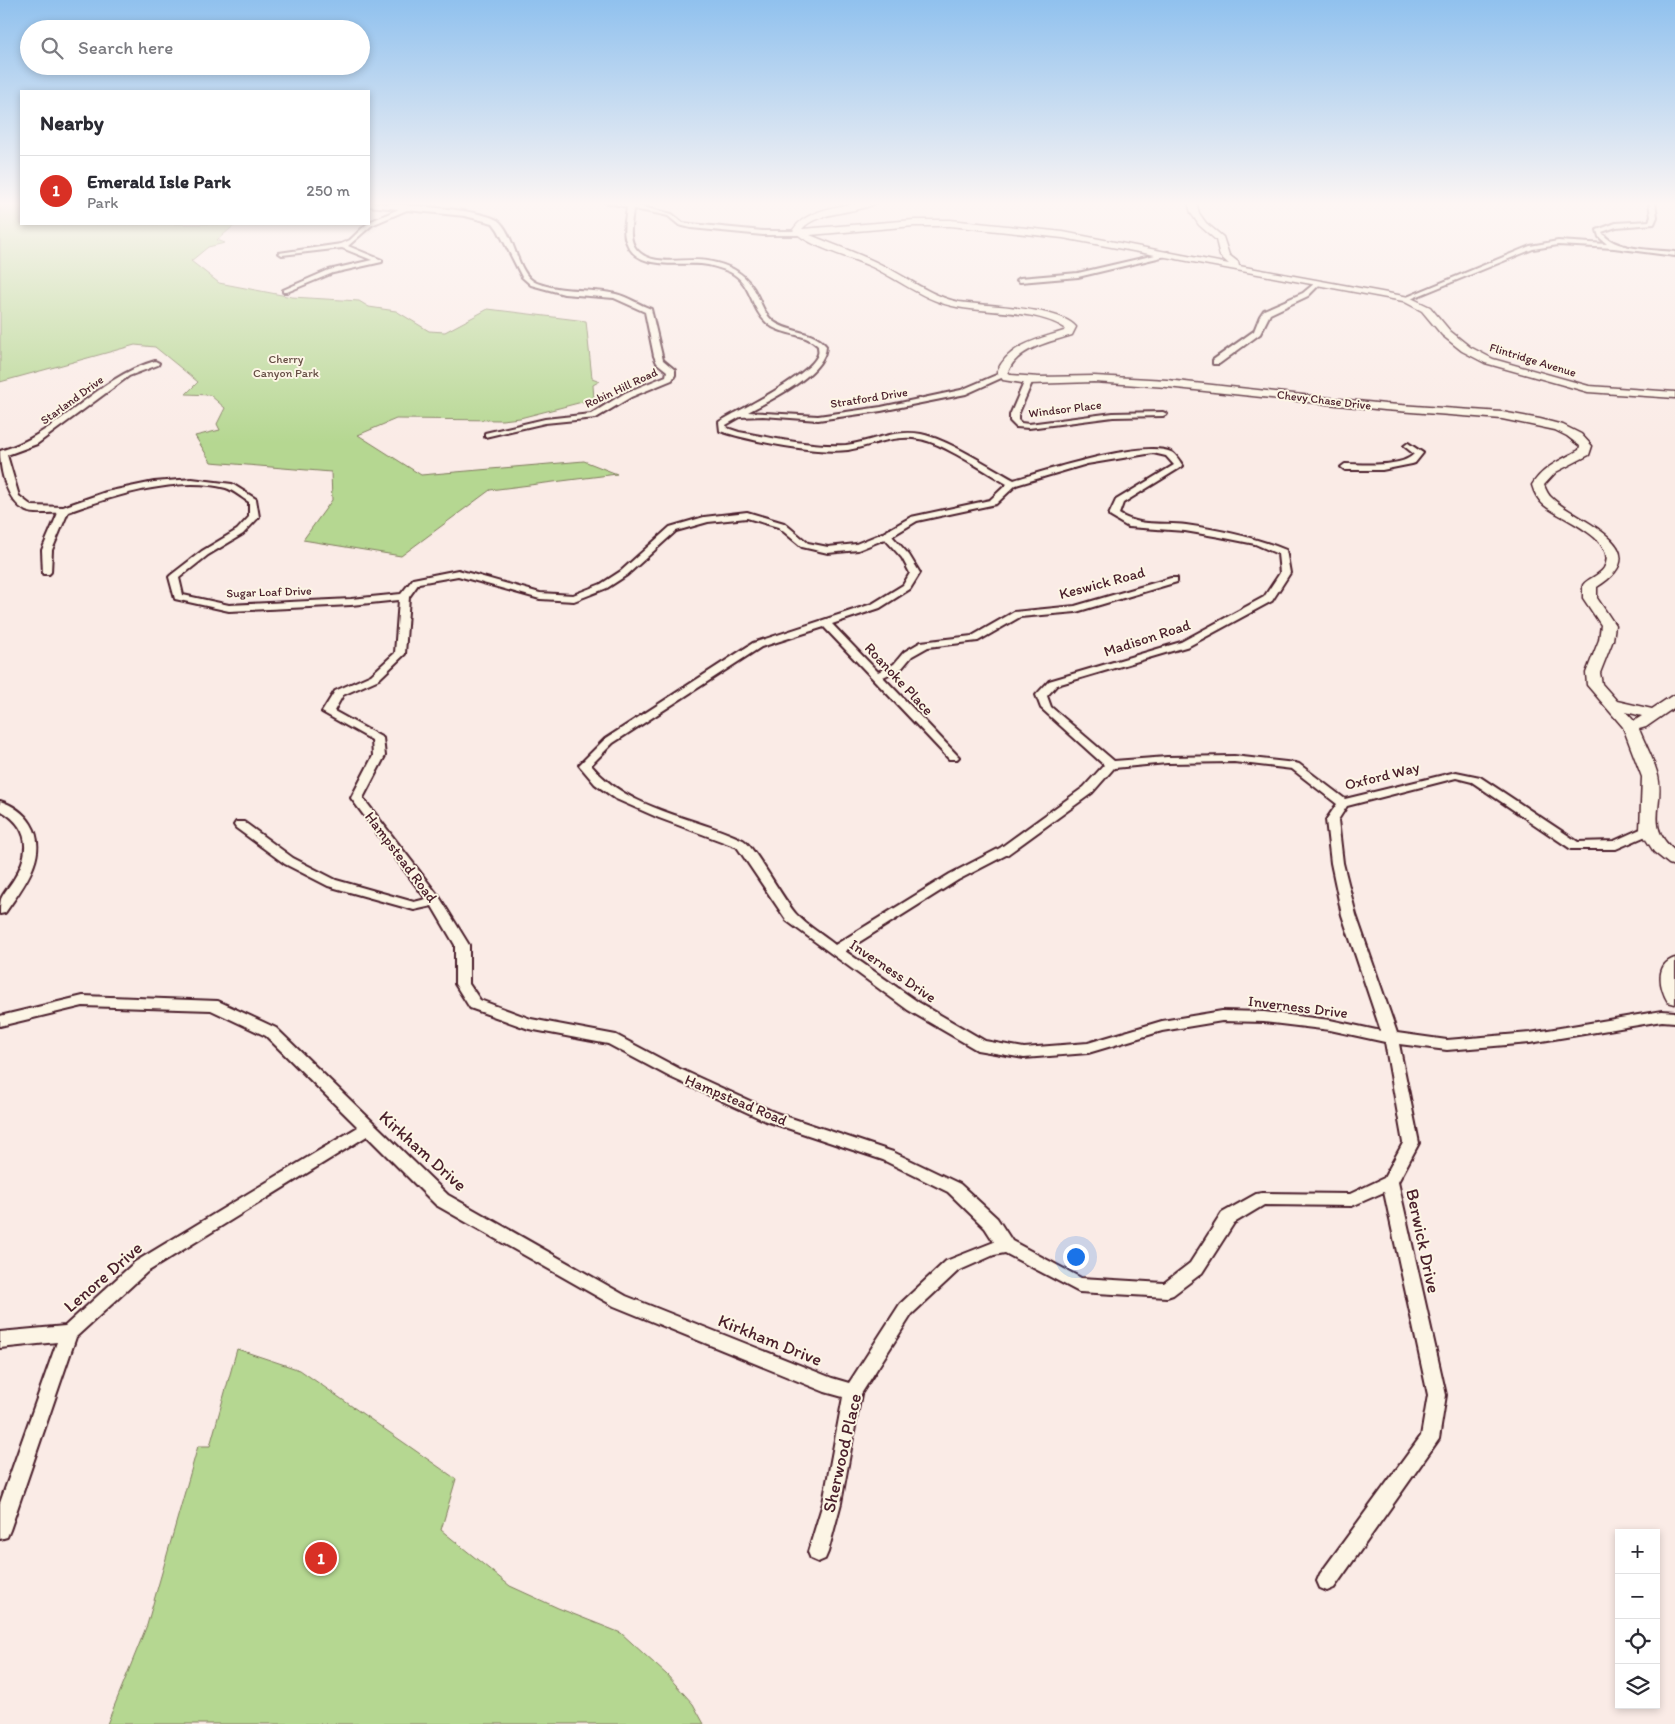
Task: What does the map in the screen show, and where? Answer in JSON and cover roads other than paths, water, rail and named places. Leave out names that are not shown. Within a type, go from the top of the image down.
[{"type":"main road","points":[[904,282],[925,295],[957,304],[1052,318],[1068,323],[1071,326],[1068,333],[1034,344],[1012,357],[1003,366],[1004,375]]},
{"type":"main road","name":"Flintridge Avenue","points":[[1309,282],[1406,299],[1426,309],[1446,333],[1466,349],[1489,361],[1588,389],[1675,395]]},
{"type":"main road","name":"Chevy Chase Drive","points":[[1004,375],[1016,380],[1094,379],[1262,393],[1386,407],[1521,419],[1549,425],[1572,433],[1586,446],[1585,452],[1551,470],[1541,479],[1538,486],[1546,500],[1592,529],[1603,538],[1611,549],[1613,564],[1608,573],[1590,585],[1589,590],[1590,598],[1608,625],[1606,640],[1593,673],[1595,685],[1630,726],[1650,777],[1649,830]]},
{"type":"main road","points":[[1630,726],[1640,724],[1675,700]]},
{"type":"main road","points":[[1611,704],[1655,714]]},
{"type":"main road","points":[[1649,830],[1660,848],[1675,860]]},
{"type":"main road","points":[[1675,965],[1671,968],[1670,981],[1675,997]]},
{"type":"street","points":[[285,291],[301,282]]},
{"type":"street","name":"Robin Hill Road","points":[[488,435],[545,421],[594,416],[628,395],[665,381],[671,375],[671,370],[660,361],[658,356],[648,312],[615,296],[557,291],[531,282]]},
{"type":"street","points":[[404,597],[416,581],[458,572],[540,596],[574,598],[604,586],[624,574],[674,529],[707,519],[747,515],[782,525],[805,545],[828,550],[858,547],[886,535],[914,519],[993,502],[1013,483],[941,444],[920,436],[889,437],[848,447],[822,448],[738,434],[723,429],[722,424],[734,416],[782,391],[816,363],[823,355],[824,349],[815,340],[769,323],[758,309],[747,282]]},
{"type":"street","points":[[1406,299],[1446,282]]},
{"type":"street","points":[[1216,362],[1257,332],[1260,320],[1267,312],[1303,297],[1317,284]]},
{"type":"street","name":"Starland Drive","points":[[1,454],[34,442],[126,374],[155,363]]},
{"type":"street","name":"Stratford Drive","points":[[734,416],[763,414],[818,418],[881,409],[963,392],[1004,375]]},
{"type":"street","name":"Windsor Place","points":[[1029,380],[1014,415],[1014,421],[1019,424],[1029,426],[1113,415],[1163,414]]},
{"type":"street","points":[[1345,467],[1382,467],[1412,461],[1419,453],[1408,446]]},
{"type":"street","name":"Madison Road","points":[[1013,483],[1086,462],[1153,450],[1169,454],[1178,466],[1119,502],[1114,515],[1128,524],[1185,528],[1220,534],[1258,542],[1283,552],[1285,573],[1268,599],[1186,644],[1053,683],[1041,695],[1046,708],[1111,765]]},
{"type":"street","name":"Sugar Loaf Drive","points":[[1,454],[14,497],[30,509],[64,510],[106,496],[154,485],[192,482],[229,486],[253,502],[254,517],[240,532],[205,553],[174,576],[179,597],[229,608],[351,602],[404,597]]},
{"type":"street","points":[[46,572],[47,550],[64,510]]},
{"type":"street","name":"Inverness Drive","points":[[886,535],[906,558],[915,573],[907,587],[876,606],[758,645],[609,741],[585,765],[598,782],[620,796],[663,815],[741,844],[792,918],[913,1006],[982,1046],[1024,1053],[1088,1048],[1162,1026],[1222,1016],[1264,1017],[1330,1025],[1391,1038],[1447,1046],[1530,1038],[1662,1016],[1675,1017]]},
{"type":"street","name":"Keswick Road","points":[[876,678],[898,666],[908,654],[925,644],[974,639],[1018,614],[1076,609],[1174,580]]},
{"type":"street","name":"Hampstead Road","points":[[404,597],[400,654],[375,677],[339,693],[328,712],[377,738],[379,756],[357,798],[435,901],[462,945],[462,984],[475,1004],[529,1024],[611,1039],[675,1073],[771,1117],[888,1156],[954,1188],[991,1223],[1006,1246],[1079,1285],[1167,1290],[1196,1268],[1228,1218],[1262,1199],[1352,1200],[1390,1182]]},
{"type":"street","name":"Roanoke Place","points":[[825,622],[952,757]]},
{"type":"street","name":"Oxford Way","points":[[1111,765],[1167,760],[1234,759],[1295,766],[1343,803],[1456,775],[1476,779],[1575,846],[1616,845],[1649,830]]},
{"type":"street","points":[[835,951],[954,877],[1004,852],[1088,790],[1111,765]]},
{"type":"street","name":"Berwick Drive","points":[[1327,1581],[1430,1439],[1437,1395],[1390,1182],[1411,1143],[1391,1038],[1349,914],[1337,863],[1332,820],[1343,803]]},
{"type":"street","points":[[0,804],[22,820],[30,835],[32,850],[24,874],[0,910]]},
{"type":"street","points":[[240,825],[289,862],[332,883],[414,906],[435,901]]},
{"type":"street","name":"Kirkham Drive","points":[[0,1021],[83,1001],[213,1005],[271,1032],[442,1200],[620,1301],[831,1386],[853,1392]]},
{"type":"street","name":"Lenore Drive","points":[[0,1530],[69,1334],[141,1267],[368,1128]]},
{"type":"street","name":"Sherwood Place","points":[[818,1552],[832,1503],[853,1392],[906,1309],[952,1266],[1006,1246]]},
{"type":"street","points":[[0,1340],[69,1334]]},
{"type":"place","name":"Emerald Isle Park","points":[[321,1558]]},
{"type":"park label","name":"Cherry Canyon Park","points":[[286,366]]}]
